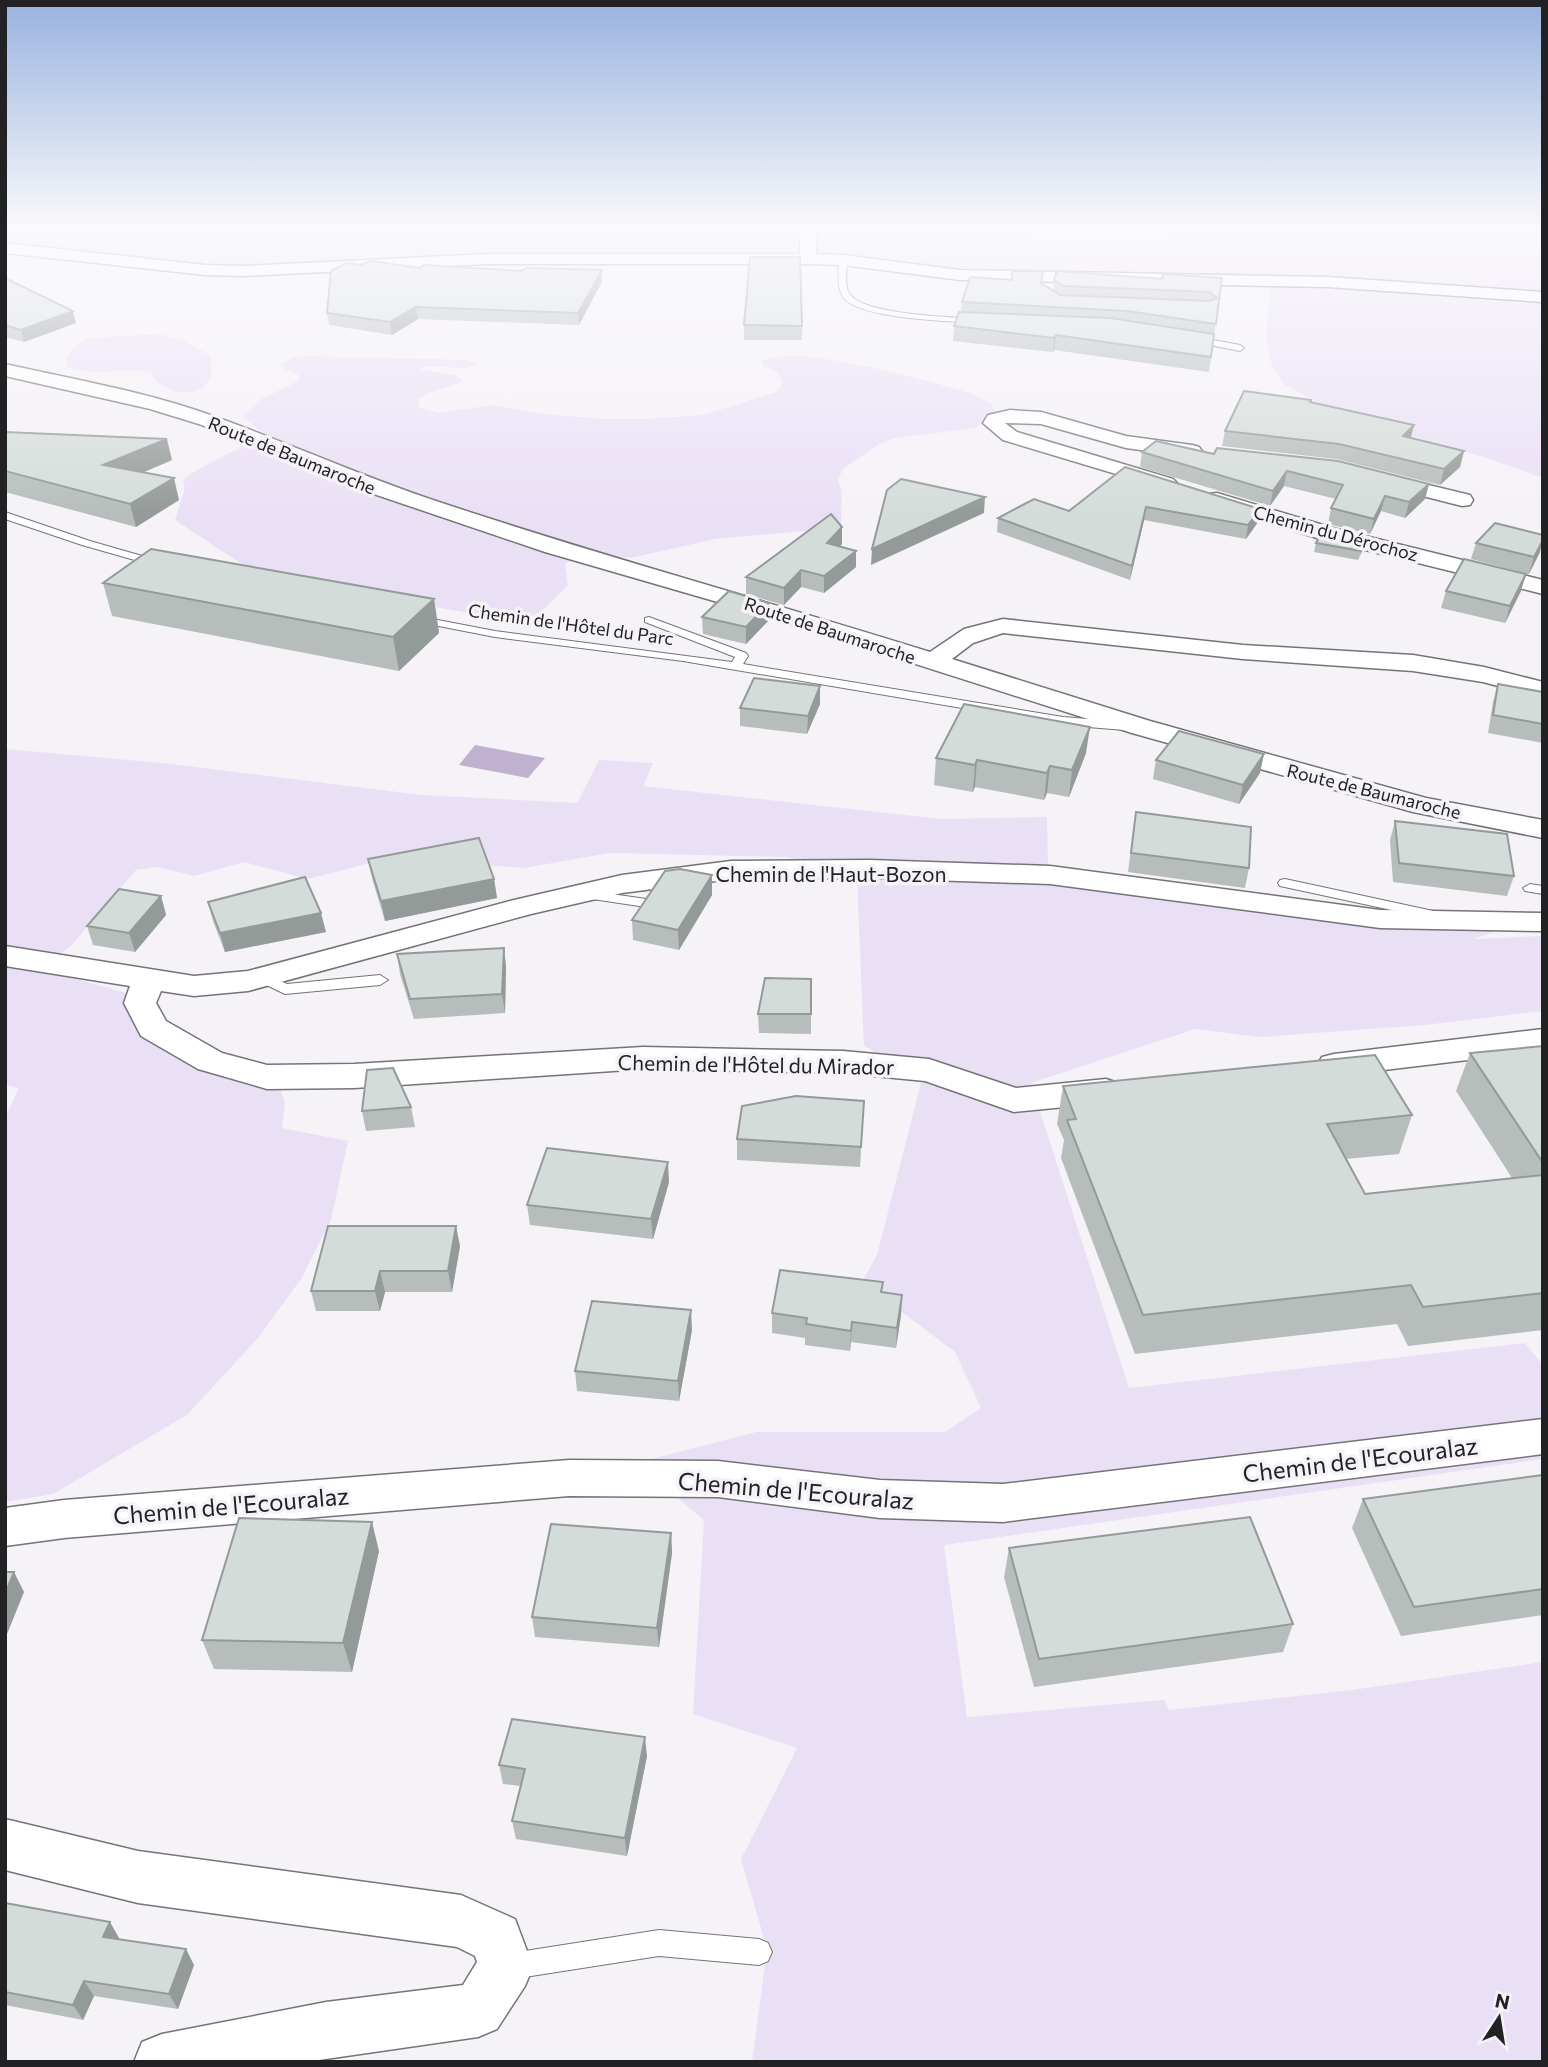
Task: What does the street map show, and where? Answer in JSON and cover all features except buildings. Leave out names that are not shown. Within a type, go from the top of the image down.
[{"type":"street","name":"Route de Baumaroche","points":[[5,370],[155,404],[198,418],[363,484],[553,547],[767,609],[1142,727],[1411,803],[1543,829]]},
{"type":"street","name":"Chemin du Dérochoz","points":[[1213,454],[1136,444],[1026,416],[1005,416],[995,419],[993,423],[1010,436],[1325,533],[1543,587]]},
{"type":"street","points":[[1361,475],[1462,500]]},
{"type":"street","points":[[933,663],[967,635],[977,630],[1003,626],[1243,652],[1413,663],[1484,675],[1543,690]]},
{"type":"street","name":"Chemin de l'Haut-Bozon","points":[[5,956],[194,986],[261,977],[525,906],[621,884],[731,870],[870,869],[1050,875],[1380,919],[1543,922]]},
{"type":"street","name":"Chemin de l'Hôtel du Mirador","points":[[149,978],[140,1003],[153,1028],[210,1061],[267,1077],[354,1076],[643,1058],[844,1062],[929,1070],[1014,1100],[1143,1087]]},
{"type":"street","points":[[1304,1068],[1543,1040]]},
{"type":"street","name":"Chemin de l'Ecouralaz","points":[[5,1527],[64,1519],[569,1478],[718,1479],[880,1499],[1003,1503],[1543,1436]]},
{"type":"street","points":[[5,1844],[138,1877],[461,1920],[496,1938],[506,1967],[478,2010],[326,2030],[162,2062]]},
{"type":"lane","points":[[1184,337],[1240,348]]},
{"type":"lane","points":[[5,515],[86,543],[173,568]]},
{"type":"lane","name":"Chemin de l'Hôtel du Parc","points":[[403,617],[495,634],[736,666],[1050,719],[1142,727]]},
{"type":"lane","points":[[649,620],[742,656],[736,666]]},
{"type":"lane","points":[[1285,883],[1358,897],[1461,922]]},
{"type":"lane","points":[[582,893],[646,902]]},
{"type":"lane","points":[[261,977],[285,989],[380,980]]},
{"type":"lane","points":[[506,1967],[659,1943],[759,1952]]},
{"type":"shaded area","points":[[1267,323],[1543,323],[1543,478],[1487,458],[1342,416],[1283,384],[1271,363],[1266,335]]},
{"type":"shaded area","points":[[159,334],[183,340],[211,356],[211,376],[205,385],[198,390],[180,392],[162,386],[151,373],[88,372],[67,367],[67,356],[79,343],[90,338]]},
{"type":"shaded area","points":[[792,356],[842,362],[958,389],[991,404],[996,412],[976,428],[895,438],[879,444],[843,469],[838,479],[842,492],[841,525],[835,528],[715,539],[635,557],[571,560],[565,564],[568,585],[542,611],[532,616],[508,618],[266,575],[240,563],[175,520],[185,488],[183,480],[258,436],[259,430],[243,416],[260,400],[298,381],[299,375],[286,370],[282,364],[293,357],[464,360],[479,364],[466,368],[422,367],[422,370],[455,375],[463,381],[418,399],[420,408],[438,413],[494,405],[543,414],[604,419],[703,415],[776,392],[783,382],[777,372],[763,366],[761,361]]},
{"type":"shaded area","points":[[475,745],[545,758],[528,778],[459,765]]},
{"type":"shaded area","points":[[5,749],[162,763],[422,795],[577,803],[599,760],[653,763],[643,786],[941,819],[1047,817],[1048,870],[1380,912],[1537,917],[1474,939],[1543,936],[1543,1011],[1425,1025],[1260,1037],[1195,1029],[1031,1083],[1129,1388],[1525,1343],[1543,1365],[1543,1459],[944,1545],[967,1717],[1164,1700],[1169,1710],[1352,1690],[1543,1662],[1543,2062],[752,2062],[767,1949],[741,1859],[797,1748],[693,1714],[704,1520],[636,1463],[756,1432],[945,1432],[981,1408],[955,1352],[862,1282],[877,1255],[922,1079],[864,1046],[857,877],[788,857],[610,853],[524,868],[386,859],[308,879],[244,862],[194,876],[157,867],[136,870],[69,948],[37,968],[158,1002],[166,1021],[219,1056],[273,1070],[285,1103],[282,1128],[348,1141],[331,1220],[301,1279],[258,1338],[187,1415],[53,1494],[5,1502],[5,1118],[19,1088],[5,1085]]}]
